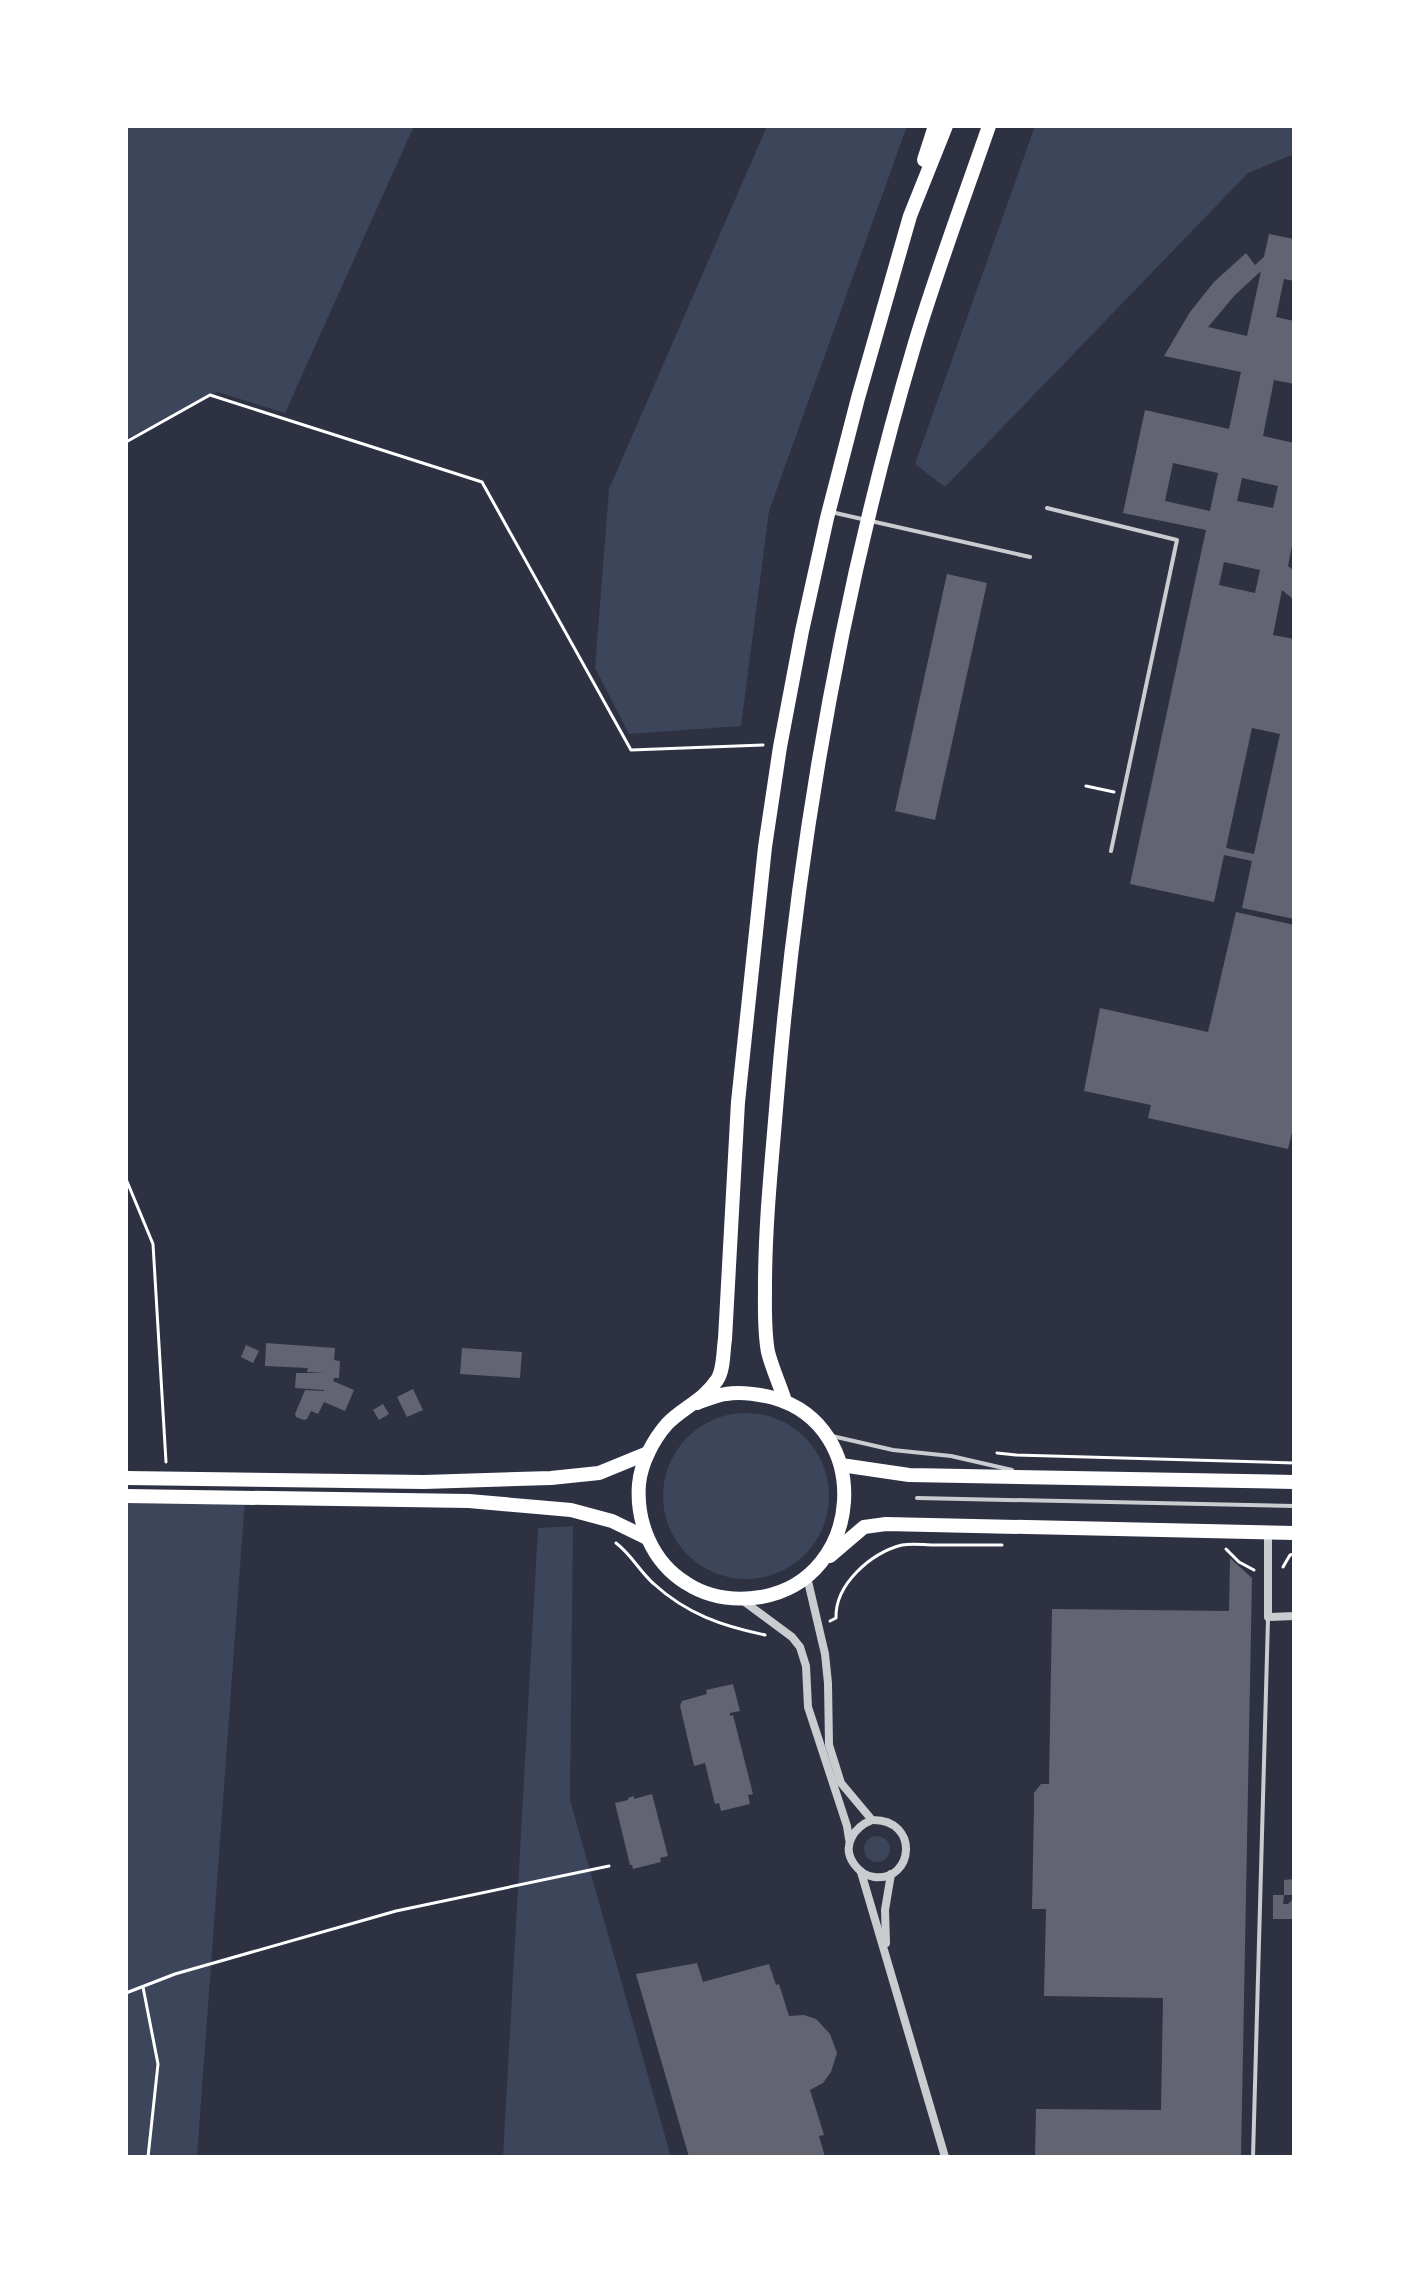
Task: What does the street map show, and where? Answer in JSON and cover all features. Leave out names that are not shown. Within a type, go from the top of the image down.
[{"type":"main road","points":[[920,193],[923,162],[935,126]]},
{"type":"main road","points":[[946,126],[910,216],[858,398],[802,631],[780,747],[765,847],[738,1102],[725,1339],[719,1378],[697,1403],[668,1423],[648,1453],[639,1481],[639,1510],[647,1538],[662,1563],[685,1583],[712,1596],[742,1600],[777,1594],[807,1577],[864,1527],[886,1524],[1294,1533]]},
{"type":"main road","points":[[785,1401],[768,1352],[765,1248],[784,1012],[820,749],[868,521],[915,344],[989,126]]},
{"type":"main road","points":[[697,1403],[726,1394],[756,1393],[785,1401],[808,1415],[826,1435],[841,1465],[846,1500],[839,1534],[820,1564]]},
{"type":"main road","points":[[126,1478],[424,1482],[562,1477],[599,1473],[648,1453]]},
{"type":"main road","points":[[841,1465],[909,1475],[1294,1482]]},
{"type":"main road","points":[[126,1496],[469,1501],[571,1510],[612,1521],[647,1538]]},
{"type":"street","points":[[1268,1532],[1268,1617],[1294,1616]]},
{"type":"street","points":[[807,1577],[825,1654],[829,1745],[841,1783],[872,1820]]},
{"type":"street","points":[[742,1600],[788,1634],[800,1647],[806,1666],[808,1707],[847,1826],[851,1861],[861,1872],[945,2157]]},
{"type":"street","points":[[849,1845],[856,1829],[872,1820],[890,1823],[904,1836],[906,1854],[903,1863],[891,1874],[879,1877],[861,1872]]},
{"type":"street","points":[[888,1964],[885,1920],[891,1874]]},
{"type":"lane","points":[[1047,508],[1177,540],[1111,851]]},
{"type":"lane","points":[[829,511],[1030,557]]},
{"type":"lane","points":[[826,1435],[893,1450],[951,1456],[1038,1476]]},
{"type":"lane","points":[[917,1498],[1294,1506]]},
{"type":"lane","points":[[1253,2157],[1268,1617]]},
{"type":"lane","points":[[1294,2148],[1294,2155]]},
{"type":"path","points":[[126,442],[210,395],[482,482],[631,750],[753,744],[780,747]]},
{"type":"path","points":[[1086,786],[1123,794]]},
{"type":"path","points":[[126,1179],[153,1244],[167,1479]]},
{"type":"path","points":[[989,1452],[1294,1463]]},
{"type":"path","points":[[611,1540],[619,1544],[652,1582],[680,1605],[712,1622],[766,1635],[788,1634]]},
{"type":"path","points":[[818,1625],[836,1618],[836,1604],[845,1585],[883,1553],[904,1545],[1003,1545]]},
{"type":"path","points":[[1223,1547],[1253,1570],[1281,1571],[1290,1555],[1294,1554]]},
{"type":"path","points":[[126,1993],[175,1974],[396,1911],[609,1866]]},
{"type":"path","points":[[143,1987],[158,2064],[148,2157]]},
{"type":"shaded area","points":[[126,126],[414,126],[285,413],[217,392],[126,439]]},
{"type":"shaded area","points":[[767,126],[907,126],[769,511],[741,726],[629,734],[595,668],[609,489]]},
{"type":"shaded area","points":[[1035,126],[1294,126],[1294,154],[1248,173],[945,487],[915,464]]},
{"type":"shaded area","points":[[746,1413],[778,1420],[804,1438],[822,1464],[829,1496],[822,1528],[804,1554],[778,1572],[746,1579],[714,1572],[688,1554],[670,1528],[663,1496],[670,1464],[688,1438],[714,1420]]},
{"type":"shaded area","points":[[245,1499],[197,2157],[126,2157],[126,1503]]},
{"type":"shaded area","points":[[573,1526],[570,1800],[671,2157],[503,2157],[538,1528]]},
{"type":"shaded area","points":[[877,1836],[886,1840],[890,1849],[886,1858],[877,1862],[868,1858],[864,1849],[868,1840]]},
{"type":"building","points":[[1269,234],[1294,239],[1294,281],[1284,279],[1276,317],[1294,321],[1294,384],[1274,380],[1263,436],[1294,443],[1294,536],[1288,566],[1294,571],[1294,600],[1282,590],[1273,635],[1294,639],[1294,919],[1242,908],[1252,861],[1224,855],[1214,902],[1130,884],[1206,530],[1123,513],[1145,410],[1229,429],[1241,372],[1164,356],[1190,312],[1214,282],[1246,253],[1255,265],[1264,257]],"holes":[[[1261,271],[1247,336],[1208,327]],[[1173,463],[1218,473],[1210,511],[1165,501]],[[1242,478],[1278,486],[1273,508],[1237,501]],[[1224,562],[1260,570],[1255,593],[1219,585]],[[1252,728],[1280,734],[1254,854],[1226,848]]]},
{"type":"building","points":[[947,574],[987,583],[935,820],[895,811]]},
{"type":"building","points":[[1236,912],[1294,925],[1294,1124],[1288,1149],[1148,1118],[1151,1105],[1084,1091],[1100,1008],[1208,1032]]},
{"type":"building","points":[[266,1343],[335,1348],[334,1360],[340,1361],[339,1378],[333,1381],[354,1390],[345,1411],[324,1402],[318,1414],[311,1411],[304,1420],[296,1417],[305,1390],[324,1390],[295,1388],[296,1373],[325,1373],[307,1372],[308,1368],[265,1366]]},
{"type":"building","points":[[246,1345],[259,1351],[253,1363],[241,1357]]},
{"type":"building","points":[[462,1348],[522,1352],[520,1378],[460,1374]]},
{"type":"building","points":[[413,1389],[423,1410],[407,1417],[397,1397]]},
{"type":"building","points":[[383,1404],[389,1414],[379,1420],[373,1410]]},
{"type":"building","points":[[1230,1558],[1252,1578],[1241,2157],[1035,2157],[1036,2109],[1161,2110],[1163,1998],[1044,1996],[1046,1909],[1032,1909],[1034,1793],[1041,1784],[1049,1784],[1052,1609],[1229,1611]]},
{"type":"building","points":[[733,1684],[740,1711],[730,1713],[730,1716],[733,1715],[753,1794],[748,1795],[750,1804],[721,1811],[719,1803],[715,1804],[705,1763],[694,1766],[680,1706],[682,1701],[707,1694],[706,1690]]},
{"type":"building","points":[[652,1794],[668,1856],[660,1858],[661,1862],[633,1869],[615,1803]]},
{"type":"building","points":[[1294,1879],[1293,1895],[1284,1895],[1284,1880]]},
{"type":"building","points":[[1273,1895],[1284,1895],[1283,1904],[1294,1898],[1294,1919],[1273,1919]]},
{"type":"building","points":[[697,1963],[703,1982],[769,1964],[789,2016],[804,2015],[816,2019],[830,2034],[837,2053],[831,2072],[823,2083],[810,2090],[824,2135],[819,2136],[825,2157],[689,2157],[636,1974]]}]
